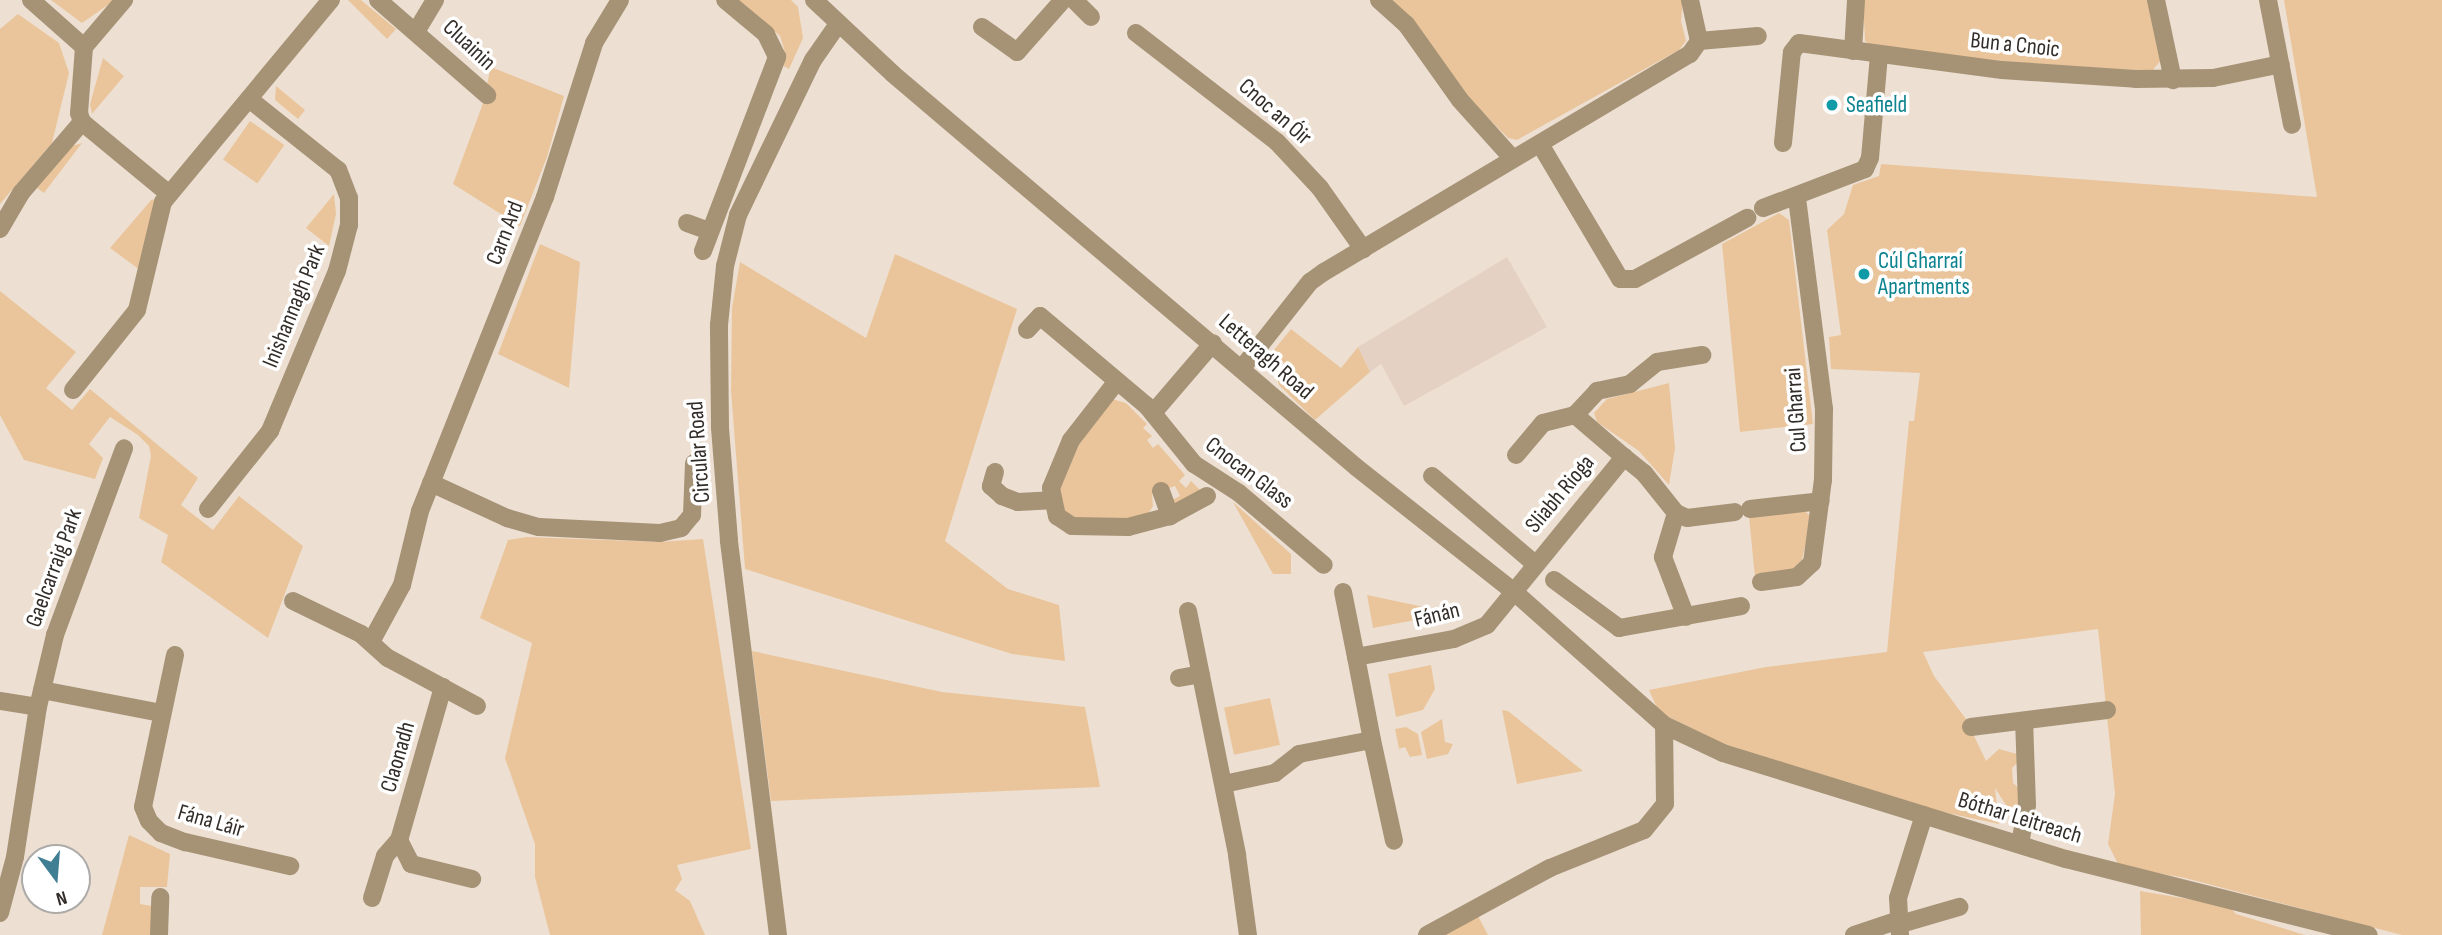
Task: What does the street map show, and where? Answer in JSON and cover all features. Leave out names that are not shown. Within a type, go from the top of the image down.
[{"type":"street","points":[[31,0],[84,47]]},
{"type":"street","points":[[124,0],[84,47],[79,113],[82,122],[169,194]]},
{"type":"street","points":[[73,390],[137,310],[158,217],[169,194],[331,0]]},
{"type":"street","name":"Cluainin","points":[[378,0],[417,30],[487,95]]},
{"type":"street","name":"Cluainin","points":[[417,30],[435,0]]},
{"type":"street","name":"Carn Ard","points":[[371,642],[402,585],[431,484],[545,197],[594,43],[620,0]]},
{"type":"street","points":[[703,251],[777,57],[766,34],[725,0]]},
{"type":"street","points":[[814,0],[838,24]]},
{"type":"street","points":[[982,27],[1017,52],[1063,0]]},
{"type":"street","points":[[1074,0],[1091,17]]},
{"type":"street","points":[[1379,0],[1406,24],[1460,100],[1513,159]]},
{"type":"street","points":[[1242,368],[1310,282],[1690,54],[1699,41],[1690,0]]},
{"type":"street","points":[[1853,51],[1856,0]]},
{"type":"street","points":[[2156,0],[2173,80]]},
{"type":"street","points":[[2268,0],[2292,125]]},
{"type":"street","name":"Letteragh Road","points":[[838,24],[1356,467],[1512,590],[1664,725]]},
{"type":"street","name":"Circular Road","points":[[778,935],[729,540],[720,427],[719,325],[725,266],[738,215],[813,60],[838,24]]},
{"type":"street","name":"Cnoc an Óir","points":[[1136,33],[1276,142],[1320,188],[1363,249]]},
{"type":"street","points":[[1699,41],[1758,36]]},
{"type":"street","name":"Bun a Cnoic","points":[[1783,144],[1792,52],[1796,44],[1806,43],[2002,70],[2173,80],[2213,78],[2281,64]]},
{"type":"street","points":[[1763,208],[1849,179],[1869,164],[1879,55]]},
{"type":"street","name":"Inishannagh Park","points":[[208,509],[270,431],[337,271],[349,225],[349,198],[338,170],[249,99]]},
{"type":"street","points":[[0,229],[21,193],[82,122]]},
{"type":"street","points":[[1540,144],[1620,279],[1635,279],[1747,218]]},
{"type":"street","name":"Cul Gharrai","points":[[1761,582],[1797,577],[1809,568],[1821,501],[1824,409],[1797,197]]},
{"type":"street","points":[[687,223],[709,231]]},
{"type":"street","name":"Cnocan Glass","points":[[1027,330],[1040,316],[1153,412],[1194,464],[1239,493],[1324,565]]},
{"type":"street","points":[[1153,412],[1213,343]]},
{"type":"street","points":[[1516,455],[1543,423],[1574,415],[1597,391],[1630,384],[1657,362],[1702,355]]},
{"type":"street","points":[[995,472],[991,486],[1002,496],[1018,502],[1051,500],[1071,440],[1117,381]]},
{"type":"street","name":"Sliabh Rioga","points":[[1574,415],[1644,473],[1676,513]]},
{"type":"street","name":"Gaelcarraig Park","points":[[0,913],[15,857],[40,698],[65,604],[124,447]]},
{"type":"street","name":"Sliabh Rioga","points":[[1512,590],[1624,457]]},
{"type":"street","points":[[431,484],[498,514],[538,527],[660,533],[681,528],[690,519],[695,502],[694,463]]},
{"type":"street","name":"Sliabh Rioga","points":[[1432,476],[1534,564]]},
{"type":"street","points":[[1161,491],[1170,516]]},
{"type":"street","name":"Cnocan Glass","points":[[1051,500],[1057,516],[1072,526],[1128,527],[1170,516],[1207,496]]},
{"type":"street","points":[[1686,617],[1663,557],[1676,513],[1688,518],[1821,501]]},
{"type":"street","points":[[1554,580],[1613,627],[1633,628],[1741,606]]},
{"type":"street","name":"Fánán","points":[[1356,657],[1472,634],[1487,625],[1512,590]]},
{"type":"street","points":[[1343,592],[1394,841]]},
{"type":"street","points":[[293,601],[371,642],[388,658],[477,706]]},
{"type":"street","points":[[1188,611],[1224,784],[1248,935]]},
{"type":"street","name":"Fána Láir","points":[[175,655],[144,807],[149,821],[161,832],[185,842],[290,866]]},
{"type":"street","points":[[1179,678],[1201,674]]},
{"type":"street","name":"Claonadh","points":[[372,898],[385,856],[399,841],[443,688]]},
{"type":"street","points":[[0,701],[40,698],[162,713]]},
{"type":"street","points":[[1971,727],[2106,710]]},
{"type":"street","points":[[2020,844],[2026,805],[2024,721]]},
{"type":"street","points":[[1427,935],[1550,868],[1644,830],[1665,804],[1664,725]]},
{"type":"street","name":"Bóthar Leitreach","points":[[1664,725],[1723,754],[2020,844],[2369,935]]},
{"type":"street","points":[[1224,784],[1275,773],[1298,754],[1372,740]]},
{"type":"street","points":[[1898,927],[1898,898],[1924,815]]},
{"type":"street","points":[[399,841],[411,864],[472,879]]},
{"type":"street","points":[[159,897],[159,935]]},
{"type":"street","points":[[1854,935],[1898,927],[1959,907]]},
{"type":"shaded area","points":[[51,0],[115,0],[82,23]]},
{"type":"shaded area","points":[[348,0],[361,0],[396,29],[387,39]]},
{"type":"shaded area","points":[[737,0],[791,0],[798,7],[803,38],[789,69],[782,65],[785,52],[780,36]]},
{"type":"shaded area","points":[[1389,0],[1683,0],[1681,21],[1686,41],[1679,50],[1517,140],[1508,138],[1471,101]]},
{"type":"shaded area","points":[[1863,0],[2149,0],[2161,60],[2152,71],[2000,62],[1872,46],[1865,41]]},
{"type":"shaded area","points":[[2284,0],[2442,0],[2442,935],[2402,935],[2185,878],[2119,866],[2108,844],[2115,794],[2098,629],[1923,652],[1934,676],[1966,719],[1986,761],[1999,749],[2017,754],[2018,762],[2012,768],[2013,783],[2020,789],[2019,810],[2006,805],[1995,788],[1999,824],[1933,810],[1730,748],[1659,712],[1649,690],[1766,667],[1887,652],[1909,421],[1914,421],[1920,373],[1831,369],[1829,337],[1841,335],[1827,230],[1844,214],[1853,185],[1879,176],[1881,164],[2317,197]]},
{"type":"shaded area","points":[[18,14],[59,43],[69,73],[52,143],[0,204],[0,29]]},
{"type":"shaded area","points":[[103,58],[124,76],[92,114],[90,104]]},
{"type":"shaded area","points":[[491,67],[564,96],[547,157],[520,226],[453,184],[482,106]]},
{"type":"shaded area","points":[[276,86],[305,110],[298,119],[275,100]]},
{"type":"shaded area","points":[[250,121],[284,145],[257,184],[223,160]]},
{"type":"shaded area","points":[[82,143],[44,193],[37,188],[72,146]]},
{"type":"shaded area","points":[[334,194],[336,214],[329,246],[306,228]]},
{"type":"shaded area","points":[[152,199],[155,201],[140,270],[110,248]]},
{"type":"shaded area","points":[[1779,213],[1789,220],[1813,424],[1740,432],[1722,244]]},
{"type":"shaded area","points":[[540,244],[580,262],[569,388],[498,354]]},
{"type":"shaded area","points":[[895,254],[1017,309],[945,541],[1008,589],[1059,605],[1065,661],[1012,654],[745,569],[731,391],[732,308],[740,262],[866,338]]},
{"type":"shaded area","points":[[1507,257],[1547,327],[1404,406],[1381,364],[1370,372],[1358,347]]},
{"type":"shaded area","points":[[0,291],[76,352],[46,388],[72,410],[90,389],[198,478],[181,505],[213,530],[239,496],[303,546],[268,638],[161,562],[168,535],[139,518],[151,456],[149,446],[138,435],[110,417],[89,444],[103,458],[95,479],[24,460],[0,415]]},
{"type":"shaded area","points":[[1291,329],[1341,368],[1358,347],[1370,372],[1315,420],[1279,385],[1274,368],[1274,350]]},
{"type":"shaded area","points":[[1669,383],[1675,448],[1669,485],[1639,451],[1597,422],[1594,413],[1607,399]]},
{"type":"shaded area","points":[[1112,399],[1126,403],[1147,424],[1143,428],[1152,436],[1147,440],[1153,448],[1158,444],[1185,475],[1179,481],[1186,488],[1191,481],[1200,490],[1177,504],[1172,500],[1180,496],[1175,486],[1152,494],[1153,506],[1147,516],[1136,519],[1073,520],[1062,512],[1058,494],[1076,442]]},
{"type":"shaded area","points":[[1233,502],[1291,554],[1291,574],[1273,574]]},
{"type":"shaded area","points":[[1802,509],[1812,517],[1800,568],[1755,578],[1749,516]]},
{"type":"shaded area","points":[[527,537],[659,542],[703,539],[751,849],[677,865],[682,879],[675,890],[690,901],[705,935],[550,935],[535,877],[535,844],[505,758],[532,643],[480,618],[508,540]]},
{"type":"shaded area","points":[[1367,595],[1452,613],[1373,628]]},
{"type":"shaded area","points":[[752,651],[942,692],[1085,707],[1100,787],[771,801]]},
{"type":"shaded area","points":[[1431,665],[1435,689],[1423,710],[1396,717],[1388,674]]},
{"type":"shaded area","points":[[1270,698],[1280,745],[1234,755],[1224,708]]},
{"type":"shaded area","points":[[1502,710],[1508,711],[1583,771],[1517,784]]},
{"type":"shaded area","points":[[1442,719],[1445,742],[1453,744],[1448,754],[1427,759],[1421,732]]},
{"type":"shaded area","points":[[1406,727],[1418,734],[1422,755],[1410,757],[1405,747],[1399,749],[1395,729]]},
{"type":"shaded area","points":[[129,835],[170,854],[167,887],[140,887],[140,904],[152,906],[152,935],[102,935]]},
{"type":"shaded area","points":[[2140,891],[2229,906],[2236,914],[2305,935],[2141,935]]},
{"type":"shaded area","points":[[1478,916],[1488,935],[1445,935]]},
{"type":"place","name":"Seafield","points":[[1832,105]]},
{"type":"place","name":"Cúl Gharraí Apartments","points":[[1864,274]]}]
